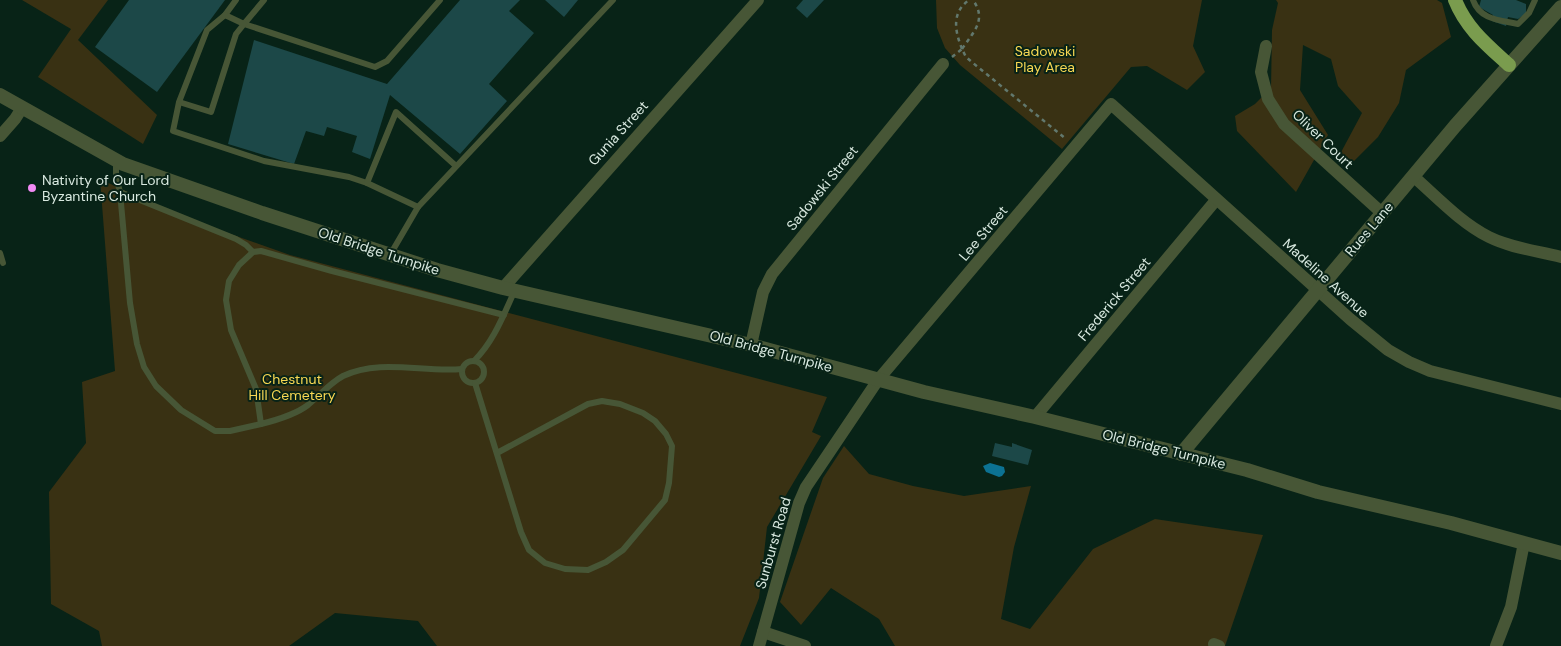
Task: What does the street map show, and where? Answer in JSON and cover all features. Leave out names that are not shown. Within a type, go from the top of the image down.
[{"type":"highway","points":[[1455,0],[1464,20],[1473,32],[1509,65]]},
{"type":"street","name":"Gunia Street","points":[[509,289],[758,0]]},
{"type":"street","name":"Rues Lane","points":[[1181,454],[1454,126],[1561,7]]},
{"type":"street","name":"Oliver Court","points":[[1266,46],[1261,72],[1268,99],[1284,124],[1382,213]]},
{"type":"street","name":"Sadowski Street","points":[[751,345],[763,292],[772,274],[943,64]]},
{"type":"street","name":"Old Bridge Turnpike","points":[[0,95],[123,164],[262,213],[436,270],[509,289],[751,345],[924,392],[1035,417],[1247,470],[1318,492],[1442,521],[1561,553]]},
{"type":"street","name":"Lee Street","points":[[878,380],[1111,104]]},
{"type":"street","name":"Madeline Avenue","points":[[1111,104],[1368,335],[1388,350],[1408,362],[1430,371],[1561,404]]},
{"type":"street","points":[[0,136],[22,108]]},
{"type":"street","points":[[1413,176],[1464,220],[1489,237],[1561,257]]},
{"type":"street","name":"Frederick Street","points":[[1035,417],[1216,200]]},
{"type":"street","name":"Sunburst Road","points":[[759,646],[799,503],[806,487],[878,380]]},
{"type":"street","points":[[1496,646],[1511,607],[1524,543]]},
{"type":"street","points":[[764,632],[805,646]]},
{"type":"lane","points":[[236,0],[225,15],[207,30],[179,102],[173,131],[264,161],[367,183],[418,206]]},
{"type":"lane","points":[[179,102],[211,112],[236,34],[264,0]]},
{"type":"lane","points":[[225,15],[244,24],[375,67],[387,61],[440,0]]},
{"type":"lane","points":[[390,255],[418,206],[614,0]]},
{"type":"lane","points":[[1473,0],[1476,9],[1488,17],[1518,24],[1529,13],[1535,0]]},
{"type":"lane","points":[[1554,0],[1561,7]]},
{"type":"lane","points":[[367,183],[396,112],[456,166]]},
{"type":"lane","points":[[116,160],[116,178],[120,192],[130,303],[137,344],[144,367],[156,386],[180,410],[214,431],[230,431],[261,424],[299,410],[344,375],[362,370],[382,367],[462,369],[467,363],[474,361],[490,342],[504,316],[509,289]]},
{"type":"lane","points":[[120,192],[236,239],[253,252]]},
{"type":"lane","points":[[261,424],[256,389],[231,330],[226,300],[229,281],[239,265],[253,252],[261,251],[288,260],[504,316]]},
{"type":"lane","points":[[0,253],[3,263]]},
{"type":"lane","points":[[462,369],[465,380],[475,383],[481,380],[484,374],[482,367],[474,361]]},
{"type":"lane","points":[[475,383],[521,532],[529,550],[545,563],[565,570],[588,570],[606,562],[623,550],[665,500],[669,482],[672,446],[666,434],[655,421],[620,404],[602,401],[588,404],[497,453]]},
{"type":"path","points":[[968,0],[962,4],[955,25],[966,57],[1075,146]]},
{"type":"path","points":[[943,64],[962,49],[977,25],[980,16],[979,9],[973,0]]},
{"type":"green space","points":[[22,0],[108,0],[78,40],[157,115],[143,144],[38,77],[71,29]]},
{"type":"green space","name":"Sadowski Play Area","points":[[936,0],[1202,0],[1193,46],[1205,72],[1187,90],[1147,66],[1131,67],[1062,149],[960,65],[945,48],[937,28]]},
{"type":"green space","points":[[1276,0],[1437,0],[1442,3],[1451,37],[1406,70],[1399,103],[1378,137],[1354,161],[1339,156],[1362,113],[1338,86],[1331,59],[1303,45],[1300,90],[1328,135],[1296,192],[1237,131],[1235,116],[1255,104],[1271,88],[1272,30],[1278,3]]},
{"type":"green space","name":"Chestnut Hill Cemetery","points":[[100,179],[177,215],[290,255],[827,397],[812,432],[821,436],[767,527],[759,598],[740,646],[437,646],[418,621],[335,613],[289,646],[102,646],[99,631],[51,604],[49,492],[86,443],[82,382],[115,371]]},
{"type":"green space","points":[[844,446],[869,474],[913,486],[964,496],[1031,486],[1014,547],[1001,619],[1030,629],[1093,549],[1155,519],[1263,535],[1225,646],[895,646],[879,619],[831,588],[801,625],[780,602],[823,478]]},
{"type":"water","points":[[990,463],[1004,467],[1005,472],[1002,476],[999,477],[986,472],[983,466]]},
{"type":"building","points":[[129,0],[225,0],[157,92],[95,47]]},
{"type":"building","points":[[460,0],[520,0],[509,11],[534,33],[489,84],[507,101],[460,154],[390,95],[370,159],[352,152],[357,136],[327,127],[324,136],[306,131],[294,164],[228,144],[254,40],[387,84]]},
{"type":"building","points":[[545,0],[578,0],[564,17]]},
{"type":"building","points":[[803,0],[824,0],[807,18],[796,8]]},
{"type":"building","points":[[1481,0],[1516,0],[1526,4],[1526,14],[1518,19],[1508,17],[1506,26],[1492,21],[1493,15],[1479,7]]},
{"type":"building","points":[[995,443],[1012,447],[1012,443],[1032,450],[1028,465],[992,456]]},
{"type":"place","name":"Nativity of Our Lord Byzantine Church","points":[[32,188]]}]
